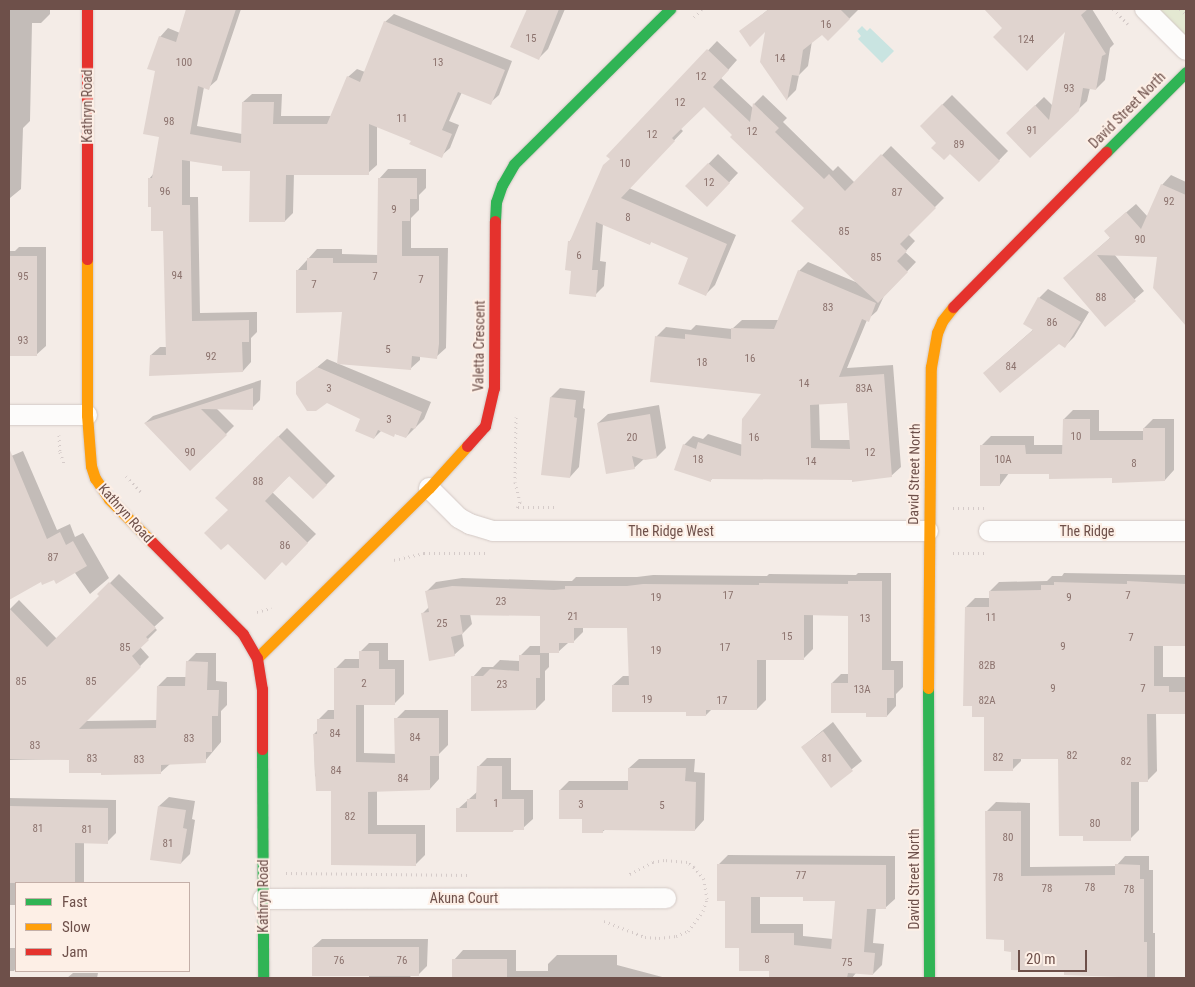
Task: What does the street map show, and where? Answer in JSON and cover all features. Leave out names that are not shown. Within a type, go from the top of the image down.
[{"type":"street","name":"Kathryn Road","points":[[87,9],[88,415],[91,466],[102,490],[121,512],[243,634],[258,658],[262,689],[263,978]]},
{"type":"street","name":"Valetta Crescent","points":[[258,658],[429,488],[485,426],[492,404],[494,388],[496,202],[504,180],[514,164],[670,9]]},
{"type":"street","points":[[1145,9],[1186,50]]},
{"type":"street","name":"David Street North","points":[[930,978],[928,531],[931,367],[935,338],[942,321],[958,300],[1186,72]]},
{"type":"street","points":[[9,415],[88,415]]},
{"type":"street","name":"The Ridge West","points":[[429,488],[459,518],[470,524],[492,531],[928,531]]},
{"type":"street","name":"The Ridge","points":[[988,531],[1186,531]]},
{"type":"street","name":"Akuna Court","points":[[263,898],[666,898]]},
{"type":"path","points":[[688,22],[702,9]]},
{"type":"path","points":[[1180,9],[1186,15]]},
{"type":"path","points":[[516,407],[515,482],[520,502],[516,513]]},
{"type":"path","points":[[59,428],[60,452],[67,471]]},
{"type":"path","points":[[124,473],[143,495]]},
{"type":"path","points":[[389,562],[414,554],[490,553]]},
{"type":"path","points":[[257,612],[277,606]]},
{"type":"path","points":[[252,608],[261,618]]},
{"type":"green space","points":[[1145,9],[1186,9],[1186,50]]},
{"type":"water","points":[[862,26],[867,31],[870,28],[894,51],[882,63],[858,39],[861,36],[857,31]]},
{"type":"building","points":[[186,9],[236,9],[209,90],[198,86],[190,134],[241,143],[242,102],[274,102],[273,124],[327,124],[347,76],[360,82],[384,21],[505,70],[491,105],[458,92],[442,130],[452,134],[442,158],[409,144],[411,141],[369,124],[369,175],[286,175],[285,222],[249,222],[250,171],[222,171],[222,166],[182,160],[182,205],[190,205],[192,321],[249,320],[249,342],[242,342],[243,372],[149,376],[150,355],[166,355],[163,231],[151,231],[151,207],[148,207],[148,178],[152,178],[159,137],[143,134],[155,71],[147,69],[159,36],[176,42]]},
{"type":"building","points":[[527,9],[559,9],[539,60],[510,47]]},
{"type":"building","points":[[769,9],[840,9],[850,19],[828,41],[822,35],[803,50],[799,76],[792,75],[787,101],[760,62],[765,32],[750,47],[739,31]]},
{"type":"building","points":[[984,9],[1088,9],[1081,15],[1106,54],[1102,56],[1096,90],[1083,88],[1079,111],[1030,158],[1006,133],[1035,105],[1049,120],[1065,32],[1027,71],[993,37],[1002,28]]},
{"type":"building","points":[[707,49],[729,70],[713,87],[750,122],[753,103],[779,128],[775,132],[824,179],[829,174],[845,191],[881,154],[936,208],[900,244],[907,251],[897,261],[908,272],[878,303],[791,221],[804,208],[730,137],[732,135],[704,107],[672,138],[675,141],[621,198],[727,244],[706,296],[678,284],[688,258],[651,242],[650,245],[596,222],[592,270],[598,270],[596,297],[569,294],[571,271],[565,270],[568,241],[570,241],[603,165],[610,159],[606,156]]},
{"type":"building","points":[[942,104],[1000,161],[979,182],[950,154],[944,160],[931,148],[936,143],[920,126]]},
{"type":"building","points":[[708,163],[730,183],[707,207],[685,186]]},
{"type":"building","points":[[378,178],[417,178],[417,199],[410,199],[410,221],[402,221],[402,256],[439,256],[439,344],[437,359],[412,356],[411,370],[337,364],[342,312],[296,313],[296,270],[307,270],[307,258],[333,258],[333,263],[377,263]]},
{"type":"building","points":[[1161,184],[1186,195],[1186,326],[1153,288],[1157,257],[1097,255],[1136,301],[1105,327],[1063,278],[1110,238],[1104,231],[1126,212],[1141,229]]},
{"type":"building","points":[[9,256],[37,256],[37,356],[9,356]]},
{"type":"building","points":[[798,270],[876,303],[869,322],[862,319],[839,377],[884,374],[892,477],[852,482],[852,480],[711,479],[711,482],[674,470],[683,444],[696,449],[698,442],[741,456],[742,419],[761,394],[650,382],[655,336],[685,339],[685,334],[731,339],[731,328],[774,329]],"holes":[[[847,403],[850,449],[811,448],[810,405]]]},
{"type":"building","points":[[1038,297],[1081,322],[1065,348],[1059,344],[1000,393],[983,373],[1033,330],[1023,324]]},
{"type":"building","points":[[317,367],[422,412],[415,429],[411,428],[406,438],[395,434],[394,437],[378,430],[374,439],[355,431],[360,419],[327,403],[316,411],[307,411],[296,394],[296,382]]},
{"type":"building","points":[[253,388],[253,410],[201,409],[227,435],[190,471],[144,423]]},
{"type":"building","points":[[550,397],[576,400],[574,417],[577,418],[570,478],[541,475]]},
{"type":"building","points":[[650,414],[657,458],[645,460],[632,456],[635,469],[606,474],[597,423]]},
{"type":"building","points":[[1063,419],[1090,419],[1090,440],[1143,440],[1143,428],[1165,428],[1165,481],[1112,483],[1112,478],[1049,479],[1049,474],[1000,474],[1000,486],[980,486],[980,445],[1025,445],[1026,454],[1062,454]]},
{"type":"building","points":[[278,436],[327,485],[313,499],[289,476],[265,501],[308,543],[286,566],[282,562],[265,580],[228,544],[221,550],[204,533],[228,510],[215,498]]},
{"type":"building","points":[[9,448],[47,539],[60,532],[66,545],[73,541],[87,566],[56,584],[54,580],[42,585],[41,582],[9,600]]},
{"type":"building","points":[[848,581],[882,581],[882,670],[894,670],[894,698],[887,698],[887,717],[866,717],[866,713],[831,713],[831,683],[848,683],[848,616],[804,615],[804,660],[757,660],[757,710],[706,710],[706,716],[686,716],[686,712],[612,712],[612,685],[629,685],[627,628],[574,628],[574,643],[559,643],[559,653],[540,653],[540,616],[460,615],[463,634],[451,637],[455,656],[429,661],[421,613],[429,612],[425,591],[452,586],[554,590],[565,589],[565,586],[627,586],[643,584],[759,585],[759,583],[848,584]]},
{"type":"building","points":[[1127,581],[1186,584],[1186,646],[1154,646],[1154,686],[1169,686],[1169,692],[1186,692],[1186,714],[1147,714],[1148,782],[1131,782],[1131,841],[1083,841],[1083,836],[1059,836],[1058,759],[1013,759],[1013,771],[984,771],[984,717],[972,717],[972,706],[963,706],[965,607],[989,607],[989,591],[1041,590],[1041,585],[1054,585],[1054,582],[1127,584]]},
{"type":"building","points":[[109,582],[156,628],[146,637],[149,640],[132,656],[141,667],[79,729],[156,728],[157,686],[185,686],[186,661],[208,662],[207,690],[219,690],[218,716],[212,716],[212,752],[206,752],[206,763],[161,765],[161,774],[101,775],[101,773],[69,773],[69,760],[9,759],[9,608],[47,647],[99,596],[97,594]]},
{"type":"building","points":[[359,651],[379,651],[379,669],[395,669],[395,705],[356,705],[356,762],[395,763],[394,718],[439,718],[439,756],[430,756],[430,790],[368,792],[368,834],[416,834],[416,866],[331,865],[331,791],[316,791],[313,734],[317,734],[317,719],[334,719],[334,668],[359,668]]},
{"type":"building","points":[[519,655],[540,655],[540,678],[536,678],[536,710],[471,711],[471,676],[483,676],[490,669],[519,671]]},
{"type":"building","points":[[823,731],[853,771],[831,788],[801,747]]},
{"type":"building","points":[[477,766],[502,766],[502,799],[524,799],[524,830],[513,830],[513,832],[456,832],[456,808],[467,808],[467,799],[476,799]]},
{"type":"building","points":[[628,768],[686,768],[685,781],[696,782],[695,831],[603,830],[603,833],[582,833],[582,819],[559,819],[559,790],[628,790]]},
{"type":"building","points":[[10,806],[108,808],[108,844],[75,843],[75,882],[9,883]]},
{"type":"building","points":[[158,806],[186,810],[183,828],[187,829],[181,864],[150,860]]},
{"type":"building","points":[[985,811],[1021,811],[1021,876],[1115,875],[1115,864],[1140,865],[1140,879],[1144,879],[1144,942],[1147,942],[1147,978],[1064,975],[1064,971],[1011,970],[1011,952],[1004,951],[1004,940],[986,939]]},
{"type":"building","points":[[717,864],[886,865],[886,909],[867,909],[864,952],[875,953],[873,975],[848,973],[847,978],[769,978],[769,971],[739,971],[739,948],[725,948],[725,901],[717,901]],"holes":[[[751,897],[803,897],[803,901],[835,901],[831,949],[794,945],[794,933],[751,933]]]},
{"type":"building","points":[[312,947],[419,947],[419,976],[312,976]]},
{"type":"building","points":[[452,959],[507,959],[507,978],[452,978]]},
{"type":"traffic: fast","points":[[495,221],[496,202],[502,185],[514,164],[670,9]]},
{"type":"traffic: fast","points":[[1106,152],[1186,72]]},
{"type":"traffic: fast","points":[[928,688],[929,978]]},
{"type":"traffic: fast","points":[[262,749],[263,978]]},
{"type":"traffic: slow","points":[[87,259],[87,415],[91,466],[95,478],[109,499],[152,542]]},
{"type":"traffic: slow","points":[[928,688],[931,367],[937,333],[942,321],[953,307]]},
{"type":"traffic: slow","points":[[257,658],[429,488],[467,446]]},
{"type":"traffic: jam","points":[[87,9],[87,259]]},
{"type":"traffic: jam","points":[[953,307],[1106,152]]},
{"type":"traffic: jam","points":[[467,446],[485,426],[494,388],[495,221]]},
{"type":"traffic: jam","points":[[152,542],[243,634],[257,658],[262,689],[262,749]]}]
